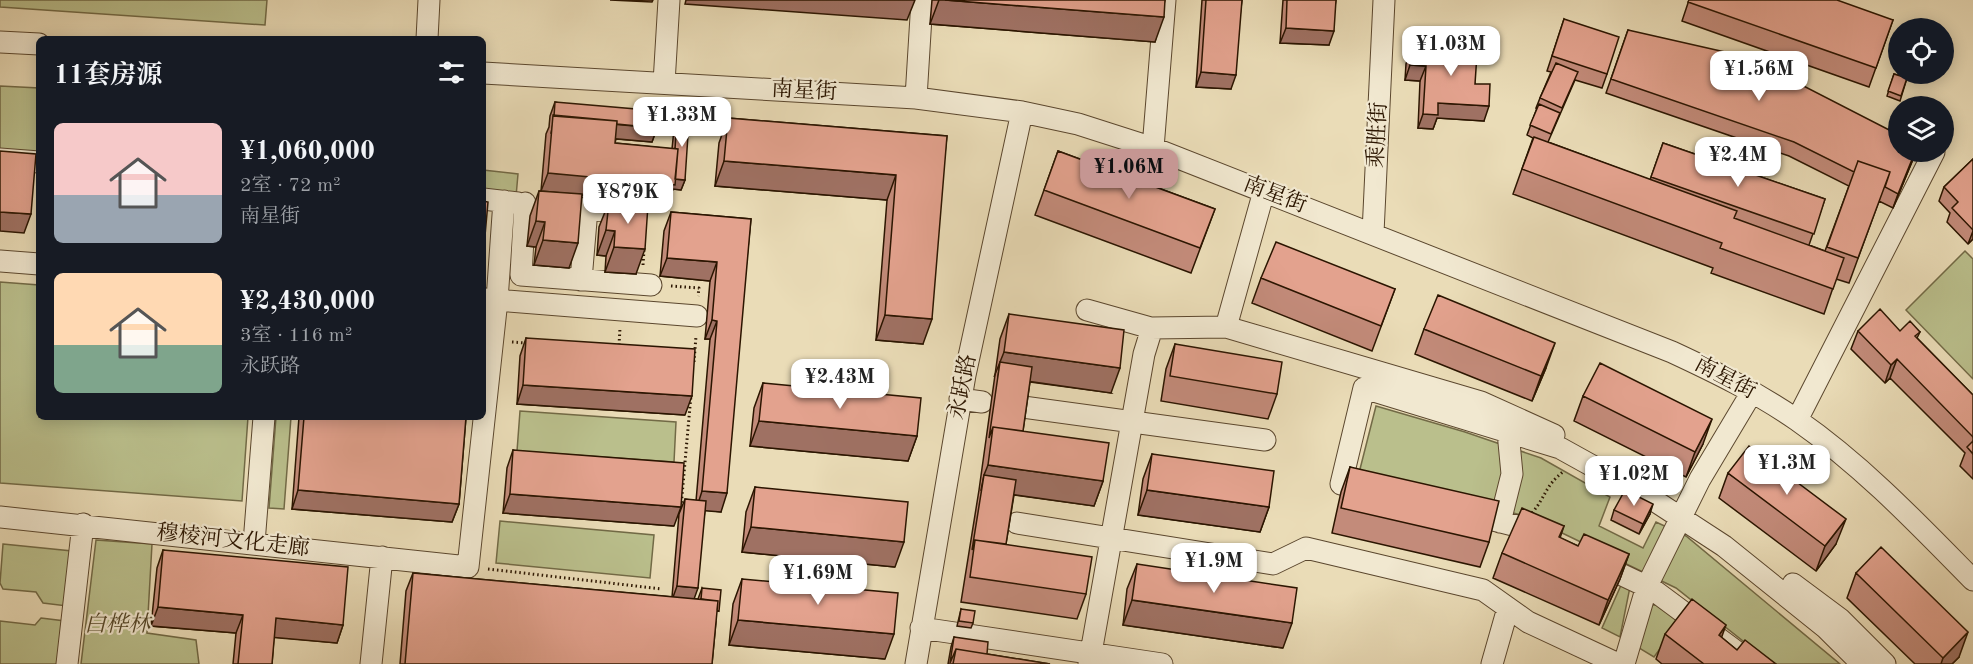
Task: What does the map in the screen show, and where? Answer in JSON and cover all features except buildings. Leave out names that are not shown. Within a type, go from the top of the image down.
[{"type":"street","points":[[427,36],[429,0]]},
{"type":"street","points":[[664,83],[669,0]]},
{"type":"street","points":[[916,98],[922,0]]},
{"type":"street","points":[[1153,148],[1165,0]]},
{"type":"street","name":"乘胜街","points":[[1373,233],[1384,0]]},
{"type":"street","points":[[0,42],[36,44]]},
{"type":"street","name":"南星街","points":[[486,72],[916,98],[1022,112],[1078,124],[1153,148],[1672,352],[1752,392],[1797,420],[1891,496],[1973,580]]},
{"type":"street","name":"永跃路","points":[[916,664],[960,399],[1022,112]]},
{"type":"street","points":[[0,159],[36,162]]},
{"type":"street","points":[[1797,420],[1929,162]]},
{"type":"street","points":[[1226,327],[1263,191]]},
{"type":"street","points":[[504,201],[647,214]]},
{"type":"street","points":[[504,201],[520,275],[653,285]]},
{"type":"street","points":[[486,397],[492,340],[490,299],[504,201]]},
{"type":"street","points":[[581,280],[587,209]]},
{"type":"street","points":[[0,261],[36,264]]},
{"type":"street","points":[[490,299],[697,316]]},
{"type":"street","points":[[1087,310],[1152,328],[1226,327],[1480,402],[1608,459],[1840,619],[1886,664]]},
{"type":"street","points":[[1089,659],[1132,422],[1152,328]]},
{"type":"street","points":[[1354,365],[1364,388],[1341,484],[1387,495]]},
{"type":"street","points":[[1364,388],[1560,448],[1684,511],[1826,628],[1862,664]]},
{"type":"street","points":[[1624,664],[1647,586],[1684,511],[1752,392]]},
{"type":"street","points":[[960,399],[982,402]]},
{"type":"street","points":[[1023,407],[1265,440]]},
{"type":"street","points":[[254,543],[264,420]]},
{"type":"street","points":[[468,567],[484,420]]},
{"type":"street","points":[[1508,432],[1512,474],[1510,524]]},
{"type":"street","points":[[1443,508],[1510,524],[1562,546]]},
{"type":"street","name":"穆棱河文化走廊","points":[[0,517],[83,524],[468,567]]},
{"type":"street","points":[[1017,523],[1273,564],[1306,548],[1484,590],[1528,622],[1618,664]]},
{"type":"street","points":[[67,664],[83,524]]},
{"type":"street","points":[[1582,556],[1647,586],[1752,664]]},
{"type":"street","points":[[371,664],[382,557]]},
{"type":"street","points":[[1492,664],[1508,608]]},
{"type":"street","points":[[921,628],[1089,659],[1162,664]]},
{"type":"path","points":[[644,249],[653,285],[699,288]]},
{"type":"path","points":[[618,350],[620,334]]},
{"type":"path","points":[[693,368],[696,339]]},
{"type":"path","points":[[492,340],[526,343]]},
{"type":"path","points":[[684,355],[694,356]]},
{"type":"path","points":[[681,507],[691,392]]},
{"type":"path","points":[[1510,524],[1540,503],[1548,483],[1580,459]]},
{"type":"path","points":[[673,474],[684,475]]},
{"type":"path","points":[[468,567],[662,589]]},
{"type":"green space","points":[[0,0],[267,0],[265,25],[0,7]]},
{"type":"green space","points":[[0,86],[36,88],[36,166],[0,162]]},
{"type":"green space","points":[[486,170],[518,174],[515,208],[486,206]]},
{"type":"green space","points":[[1965,251],[1973,259],[1973,379],[1906,310]]},
{"type":"green space","points":[[0,282],[36,285],[36,420],[248,420],[242,501],[0,483]]},
{"type":"green space","points":[[1376,406],[1465,432],[1541,458],[1610,497],[1599,526],[1643,548],[1656,522],[1686,536],[1840,664],[1772,664],[1676,588],[1529,517],[1359,473]]},
{"type":"green space","points":[[520,411],[676,422],[674,462],[517,451]]},
{"type":"green space","points":[[276,420],[291,420],[284,509],[269,508]]},
{"type":"green space","points":[[500,521],[654,535],[650,578],[496,563]]},
{"type":"green space","name":"白桦林","points":[[96,540],[152,544],[147,633],[196,640],[199,664],[81,664]]},
{"type":"green space","points":[[3,544],[72,551],[67,606],[43,603],[36,592],[3,589],[0,583]]},
{"type":"green space","points":[[1622,583],[1630,587],[1620,637],[1602,628]]},
{"type":"green space","points":[[1660,605],[1680,621],[1654,657],[1639,648],[1647,608]]},
{"type":"green space","points":[[41,618],[65,621],[61,664],[0,664],[0,621],[35,625]]}]
